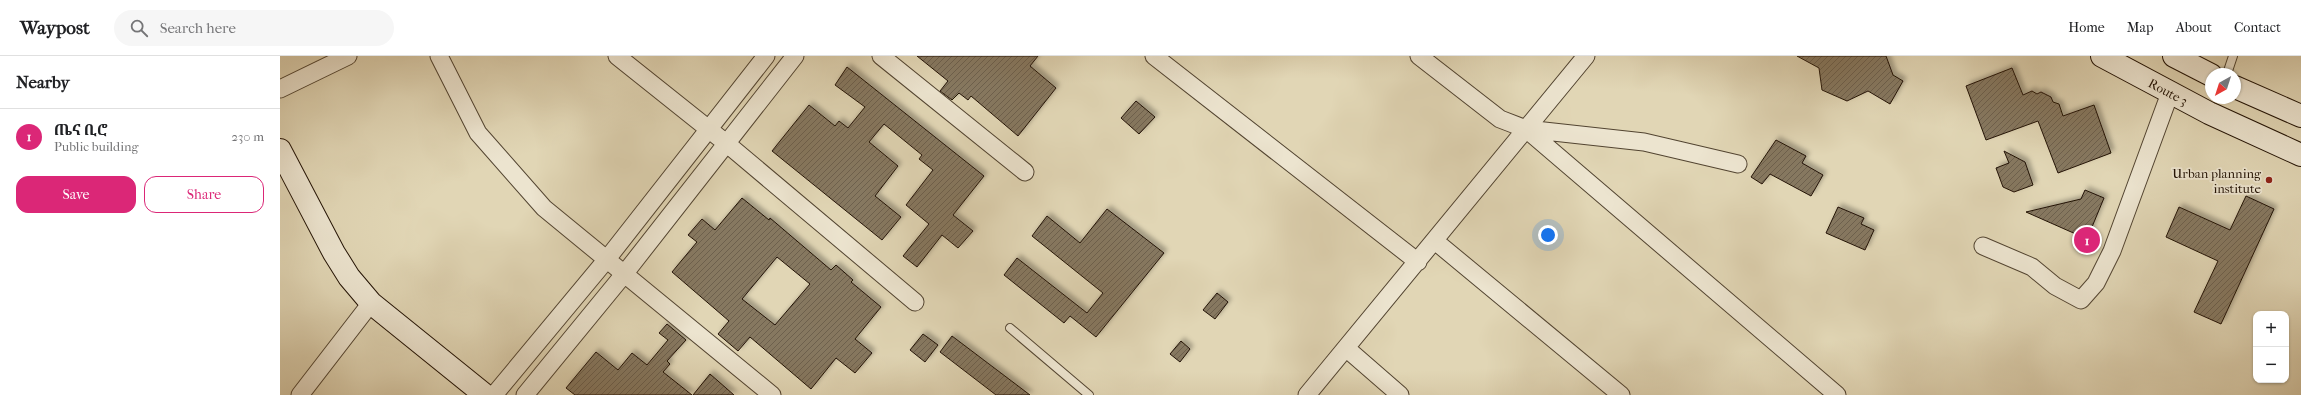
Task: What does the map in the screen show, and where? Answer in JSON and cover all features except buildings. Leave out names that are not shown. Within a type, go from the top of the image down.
[{"type":"main road","name":"Route 3","points":[[2102,56],[2209,113],[2301,155]]},
{"type":"main road","points":[[2174,56],[2205,72]]},
{"type":"main road","points":[[2241,90],[2301,116]]},
{"type":"main road","points":[[280,150],[334,253],[349,277],[371,303],[485,395]]},
{"type":"street","points":[[280,88],[348,56]]},
{"type":"street","points":[[439,56],[478,133],[544,208],[772,395]]},
{"type":"street","points":[[617,56],[726,143],[915,302]]},
{"type":"street","points":[[494,395],[607,259],[766,56]]},
{"type":"street","points":[[526,395],[625,273],[795,56]]},
{"type":"street","points":[[881,56],[1024,172]]},
{"type":"street","points":[[1154,56],[1418,262]]},
{"type":"street","points":[[1419,56],[1500,119],[1526,129],[1580,136],[1604,136],[1644,142],[1738,164]]},
{"type":"street","points":[[1307,395],[1586,56]]},
{"type":"street","points":[[1983,246],[2032,267],[2055,286],[2081,300],[2096,283],[2112,251],[2170,93]]},
{"type":"street","points":[[1526,129],[1837,395]]},
{"type":"street","points":[[1435,241],[1621,395]]},
{"type":"street","points":[[300,395],[371,303]]},
{"type":"street","points":[[1346,348],[1400,395]]},
{"type":"lane","points":[[2229,68],[2233,56]]},
{"type":"lane","points":[[1010,328],[1089,395]]},
{"type":"place","name":"Urban planning institute","points":[[2269,180]]},
{"type":"place","name":"ጤና ቢሮ","points":[[2087,240]]}]
